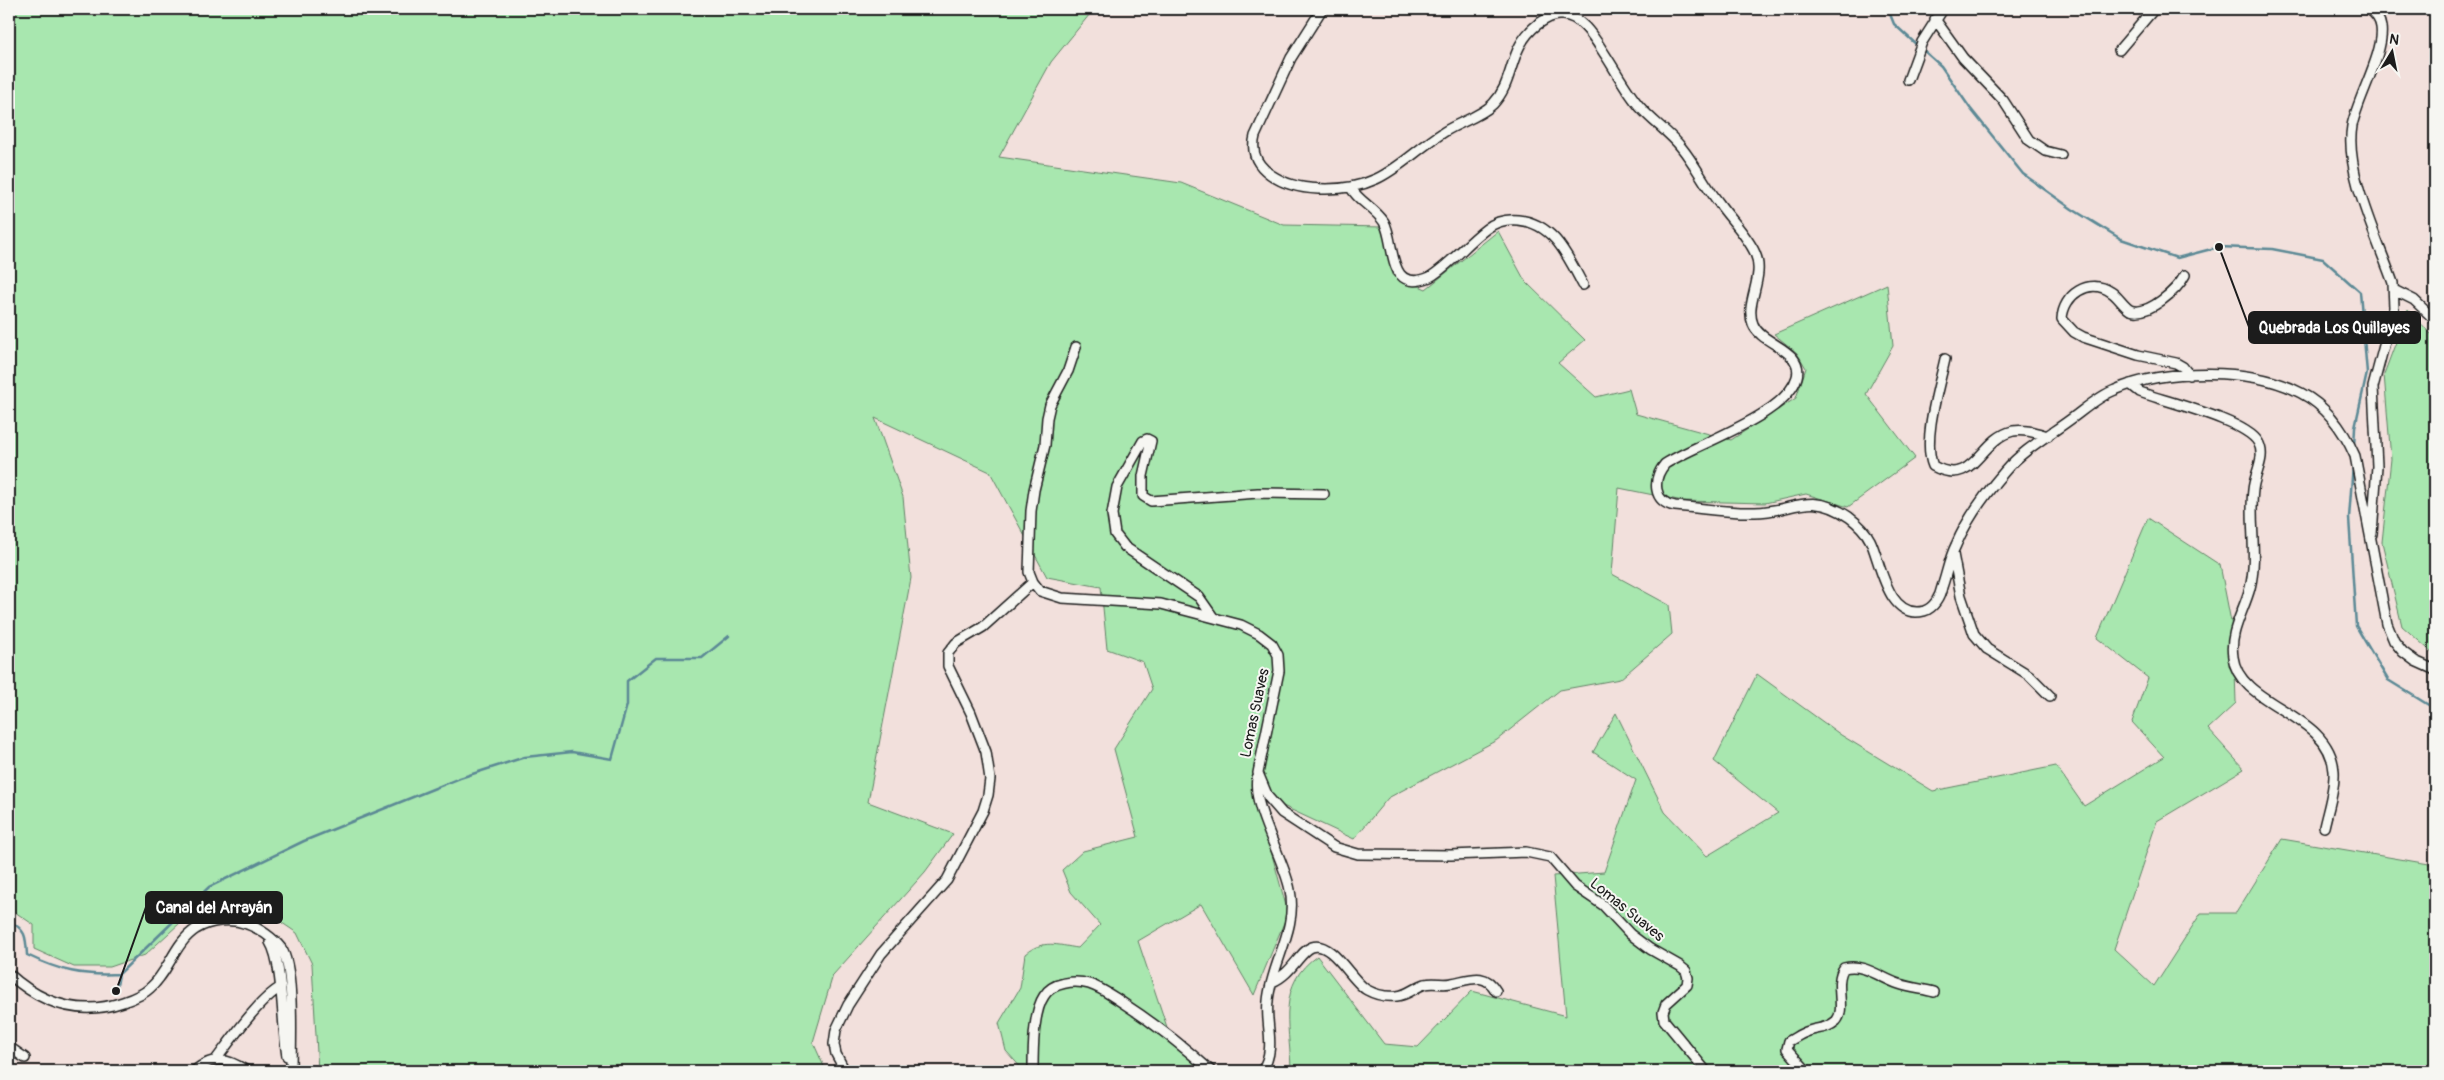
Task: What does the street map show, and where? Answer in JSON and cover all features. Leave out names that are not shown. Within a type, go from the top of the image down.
[{"type":"street","points":[[1322,9],[1291,58],[1256,131],[1253,149],[1261,165],[1281,181],[1314,189],[1351,188],[1368,184],[1385,176],[1441,134],[1491,106],[1501,93],[1518,46],[1528,33],[1542,21],[1555,15],[1565,15],[1574,18],[1593,37],[1639,105],[1684,151],[1719,204],[1752,247],[1757,259],[1759,272],[1751,313],[1753,325],[1758,332],[1790,356],[1797,367],[1797,374],[1793,385],[1777,403],[1734,429],[1665,464],[1659,472],[1656,481],[1657,491],[1661,500],[1672,506],[1746,512],[1767,511],[1801,503],[1833,508],[1848,516],[1864,530],[1871,541],[1879,568],[1890,593],[1899,603],[1914,611],[1927,610],[1936,601],[1953,552],[1970,521],[1996,482],[2019,456],[2101,397],[2130,384],[2157,378],[2228,374],[2263,380],[2304,394],[2322,408],[2347,439],[2355,456],[2385,617],[2394,641],[2409,657],[2435,670]]},
{"type":"street","points":[[1908,80],[1922,42],[1943,9]]},
{"type":"street","points":[[2119,50],[2154,9]]},
{"type":"street","points":[[2370,9],[2379,20],[2382,37],[2354,118],[2351,134],[2351,156],[2359,189],[2394,290],[2392,315],[2373,387],[2377,466],[2371,547]]},
{"type":"street","points":[[1936,19],[1963,58],[2004,100],[2029,140],[2045,151],[2061,156]]},
{"type":"street","points":[[1351,188],[1385,223],[1395,267],[1406,277],[1418,280],[1430,277],[1489,226],[1502,221],[1515,220],[1536,224],[1553,236],[1564,251],[1583,285]]},
{"type":"street","points":[[2185,275],[2182,282],[2168,296],[2150,307],[2138,311],[2129,310],[2112,292],[2104,288],[2093,286],[2081,288],[2070,297],[2062,310],[2062,319],[2074,332],[2083,337],[2138,356],[2176,362],[2183,366],[2189,375]]},
{"type":"street","points":[[2394,290],[2414,300],[2435,320]]},
{"type":"street","points":[[845,1071],[836,1054],[834,1044],[843,1013],[881,954],[947,880],[983,811],[990,779],[986,752],[971,713],[948,666],[948,653],[956,643],[983,627],[1032,582],[1029,572],[1032,506],[1045,445],[1046,418],[1050,405],[1068,371],[1076,347]]},
{"type":"street","points":[[1945,359],[1929,436],[1929,456],[1933,466],[1954,473],[1963,470],[2004,435],[2014,431],[2028,431],[2048,436]]},
{"type":"street","points":[[2130,384],[2140,392],[2234,425],[2255,438],[2259,445],[2261,457],[2252,491],[2252,577],[2233,636],[2233,658],[2237,674],[2246,685],[2292,714],[2327,748],[2334,778],[2324,827]]},
{"type":"street","points":[[1213,616],[1199,598],[1125,547],[1115,534],[1112,514],[1117,487],[1143,441],[1147,439],[1151,441],[1142,485],[1143,496],[1151,501],[1243,494],[1324,494]]},
{"type":"street","points":[[1953,552],[1961,596],[1974,634],[1987,649],[2029,675],[2050,696]]},
{"type":"street","name":"Lomas Suaves","points":[[1032,582],[1040,591],[1062,598],[1161,604],[1213,616],[1241,625],[1260,634],[1272,644],[1278,654],[1279,671],[1258,773],[1268,797],[1282,813],[1334,847],[1348,852],[1451,855],[1526,852],[1550,857],[1575,886],[1603,905],[1630,934],[1650,949],[1680,966],[1686,972],[1688,978],[1687,985],[1666,1004],[1663,1012],[1664,1020],[1706,1071]]},
{"type":"street","points":[[1258,773],[1258,798],[1292,896],[1287,933],[1272,982],[1268,1011],[1271,1049],[1262,1071]]},
{"type":"street","points":[[9,974],[26,989],[58,1004],[81,1008],[105,1007],[129,1000],[150,988],[183,941],[203,926],[219,921],[236,921],[252,926],[282,948],[290,984],[291,1071]]},
{"type":"street","points":[[264,933],[274,948],[278,963],[283,1033],[291,1071]]},
{"type":"street","points":[[1272,982],[1285,975],[1310,948],[1316,946],[1325,948],[1334,955],[1361,986],[1378,994],[1405,994],[1425,984],[1452,984],[1472,977],[1487,980],[1496,991]]},
{"type":"street","points":[[1807,1071],[1787,1049],[1789,1041],[1807,1031],[1826,1028],[1837,1020],[1840,1011],[1840,974],[1844,968],[1856,966],[1864,968],[1900,984],[1934,992]]},
{"type":"street","points":[[1033,1071],[1036,1030],[1042,998],[1054,987],[1076,982],[1100,989],[1129,1007],[1174,1040],[1211,1071]]},
{"type":"street","points":[[215,1061],[235,1034],[279,988],[290,984]]},
{"type":"street","points":[[9,1047],[25,1058]]},
{"type":"street","points":[[194,1071],[215,1061],[230,1060],[248,1071]]},
{"type":"green space","points":[[9,9],[1094,9],[1051,62],[999,157],[1181,183],[1284,225],[1383,227],[1393,275],[1426,289],[1498,231],[1525,281],[1585,340],[1558,363],[1596,397],[1629,389],[1636,414],[1731,440],[1796,398],[1806,368],[1797,353],[1774,334],[1887,284],[1893,346],[1866,394],[1915,458],[1848,507],[1806,494],[1765,503],[1683,501],[1619,488],[1612,574],[1669,605],[1672,634],[1620,679],[1560,690],[1497,740],[1388,798],[1354,839],[1255,793],[1288,913],[1254,995],[1201,904],[1138,941],[1171,1039],[1211,1071],[1024,1071],[1006,1051],[999,1023],[1020,988],[1025,954],[1038,946],[1050,944],[1078,948],[1100,925],[1071,892],[1062,870],[1083,851],[1138,837],[1114,749],[1152,689],[1143,662],[1107,649],[1101,587],[1047,577],[990,472],[875,418],[903,497],[911,578],[868,802],[953,834],[925,872],[833,975],[813,1042],[826,1071],[318,1071],[312,964],[297,933],[257,906],[227,901],[192,912],[145,955],[110,967],[74,967],[34,949],[34,925],[9,908]]},
{"type":"green space","points":[[2408,310],[2435,338],[2435,655],[2402,626],[2382,542],[2391,459],[2384,374]]},
{"type":"green space","points":[[2148,518],[2220,565],[2234,637],[2236,703],[2208,729],[2244,769],[2157,821],[2114,949],[2154,986],[2201,913],[2236,913],[2282,839],[2435,865],[2435,1071],[1286,1071],[1291,1067],[1288,1006],[1291,992],[1296,979],[1304,967],[1317,956],[1384,1044],[1418,1047],[1472,991],[1566,1016],[1553,876],[1604,872],[1636,780],[1593,752],[1616,713],[1665,812],[1707,856],[1778,813],[1714,761],[1757,674],[1841,735],[1933,791],[2056,766],[2084,806],[2164,757],[2132,722],[2148,678],[2097,638]]},
{"type":"waterway","points":[[1888,9],[1894,24],[1918,46]]},
{"type":"waterway","points":[[1922,49],[1941,66],[1970,108],[2023,174],[2072,209],[2121,239],[2177,258],[2219,247],[2272,249],[2323,259],[2360,292],[2367,373],[2355,427],[2354,446]]},
{"type":"waterway","points":[[2353,464],[2349,518],[2356,626],[2388,680],[2435,709]]},
{"type":"waterway","points":[[119,974],[209,887],[304,841],[460,778],[525,757],[572,752],[612,759],[627,705],[627,681],[656,658],[702,658],[729,636]]},
{"type":"waterway","points":[[9,921],[19,927],[24,934],[27,955],[61,969],[82,973],[119,974]]},
{"type":"waterway","points":[[116,991],[119,974]]},
{"type":"place","name":"Quebrada Los Quillayes","points":[[2219,247]]},
{"type":"place","name":"Canal del Arrayán","points":[[116,991]]}]
